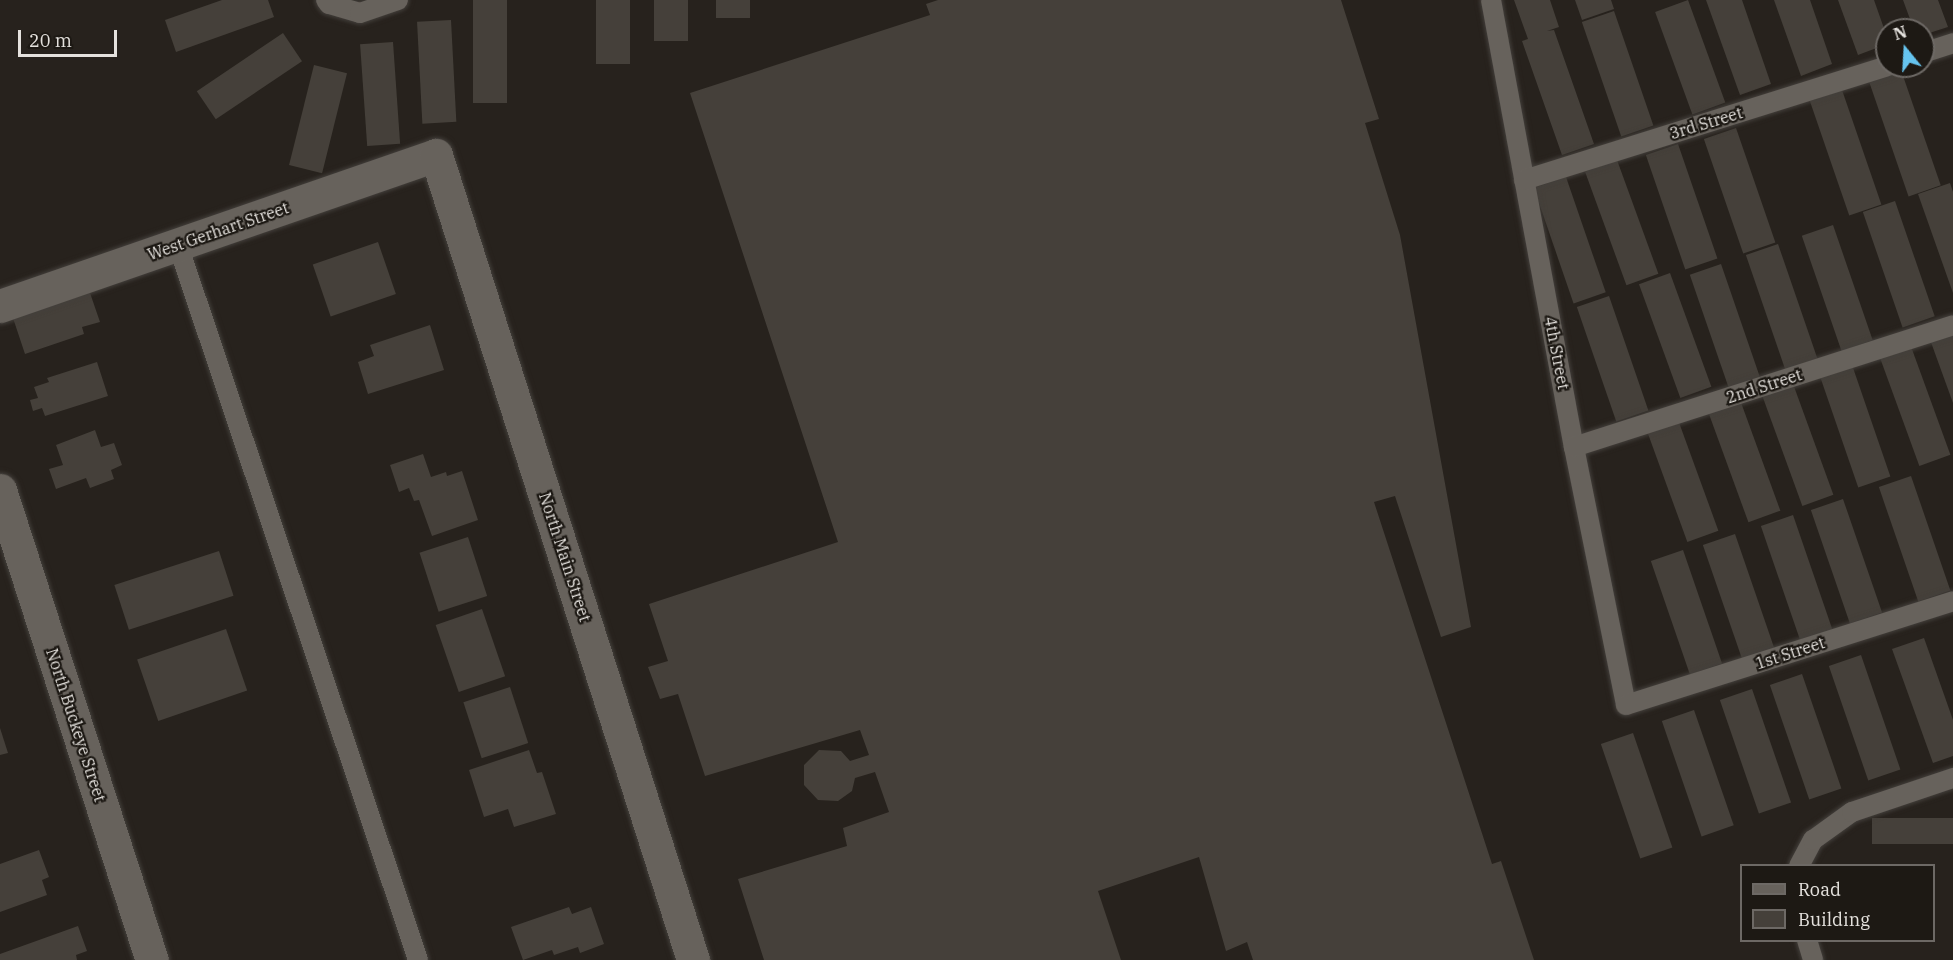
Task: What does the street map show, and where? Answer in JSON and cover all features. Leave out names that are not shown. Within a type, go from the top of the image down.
[{"type":"street","name":"West Gerhart Street","points":[[0,306],[436,155]]},
{"type":"street","name":"North Main Street","points":[[436,155],[693,960]]},
{"type":"street","name":"North Buckeye Street","points":[[0,490],[152,960]]},
{"type":"lane","points":[[327,2],[360,13],[398,0]]},
{"type":"lane","name":"4th Street","points":[[1491,0],[1574,447],[1626,705]]},
{"type":"lane","points":[[1935,49],[1953,43]]},
{"type":"lane","name":"3rd Street","points":[[1524,180],[1875,70]]},
{"type":"lane","points":[[178,245],[418,960]]},
{"type":"lane","name":"2nd Street","points":[[1574,447],[1953,325]]},
{"type":"lane","name":"1st Street","points":[[1626,705],[1953,601]]},
{"type":"lane","points":[[1800,864],[1813,840],[1852,812],[1953,778]]},
{"type":"lane","points":[[1808,942],[1813,960]]},
{"type":"building","points":[[222,0],[268,0],[274,17],[176,52],[165,20]]},
{"type":"building","points":[[473,0],[507,0],[507,103],[473,103]]},
{"type":"building","points":[[596,0],[630,0],[630,64],[596,64]]},
{"type":"building","points":[[654,0],[688,0],[688,41],[654,41]]},
{"type":"building","points":[[716,0],[750,0],[750,18],[716,18]]},
{"type":"building","points":[[938,0],[1341,0],[1379,119],[1365,123],[1400,235],[1471,627],[1441,637],[1395,496],[1374,502],[1492,864],[1501,861],[1534,960],[1253,960],[1247,942],[1226,951],[1199,857],[1098,891],[1121,960],[764,960],[738,879],[847,846],[843,828],[889,812],[875,772],[855,778],[852,791],[838,801],[818,800],[804,785],[804,765],[819,750],[841,751],[850,761],[869,755],[860,730],[705,776],[678,694],[660,699],[648,667],[668,661],[649,604],[838,542],[690,93],[930,15],[926,4]]},
{"type":"building","points":[[1514,0],[1550,0],[1559,27],[1547,31],[1554,30],[1594,144],[1562,155],[1522,41],[1528,39]]},
{"type":"building","points":[[1575,0],[1611,0],[1614,9],[1582,20]]},
{"type":"building","points":[[1688,0],[1725,102],[1692,114],[1655,12]]},
{"type":"building","points":[[1706,0],[1742,0],[1771,84],[1740,95]]},
{"type":"building","points":[[1774,0],[1810,0],[1832,64],[1801,76]]},
{"type":"building","points":[[1838,0],[1874,0],[1880,18],[1875,18],[1875,49],[1858,55]]},
{"type":"building","points":[[1903,0],[1938,0],[1948,27],[1935,31],[1935,18],[1910,18]]},
{"type":"building","points":[[1614,11],[1653,125],[1621,136],[1582,22]]},
{"type":"building","points":[[451,20],[456,122],[422,124],[417,22]]},
{"type":"building","points":[[283,33],[302,61],[216,119],[197,91]]},
{"type":"building","points":[[393,42],[400,144],[367,146],[360,44]]},
{"type":"building","points":[[314,65],[347,73],[322,173],[289,165]]},
{"type":"building","points":[[1878,78],[1904,78],[1941,185],[1909,196],[1869,81]]},
{"type":"building","points":[[1842,90],[1881,204],[1849,215],[1810,101]]},
{"type":"building","points":[[1736,128],[1775,242],[1743,253],[1704,139]]},
{"type":"building","points":[[1678,144],[1717,258],[1685,269],[1646,155]]},
{"type":"building","points":[[1617,160],[1658,274],[1626,285],[1585,172]]},
{"type":"building","points":[[1566,177],[1606,292],[1574,303],[1534,188]]},
{"type":"building","points":[[1950,183],[1953,192],[1953,293],[1918,194]]},
{"type":"building","points":[[1895,201],[1935,316],[1903,327],[1863,212]]},
{"type":"building","points":[[1833,225],[1873,340],[1842,351],[1802,236]]},
{"type":"building","points":[[378,242],[396,294],[331,316],[313,264]]},
{"type":"building","points":[[1778,244],[1817,358],[1785,369],[1746,255]]},
{"type":"building","points":[[1721,264],[1760,378],[1729,389],[1690,275]]},
{"type":"building","points":[[1670,273],[1711,387],[1680,398],[1639,284]]},
{"type":"building","points":[[89,290],[100,322],[82,327],[84,334],[25,354],[12,315]]},
{"type":"building","points":[[1609,296],[1648,410],[1616,421],[1577,307]]},
{"type":"building","points":[[430,325],[444,370],[368,394],[358,362],[374,356],[370,345]]},
{"type":"building","points":[[1953,325],[1953,403],[1928,334]]},
{"type":"building","points":[[1909,341],[1950,455],[1919,466],[1878,352]]},
{"type":"building","points":[[97,362],[108,396],[45,416],[42,408],[33,411],[30,400],[38,398],[34,387],[49,382],[47,378]]},
{"type":"building","points":[[1851,362],[1890,476],[1858,487],[1819,373]]},
{"type":"building","points":[[1792,381],[1833,495],[1802,506],[1761,392]]},
{"type":"building","points":[[1739,397],[1780,511],[1748,522],[1707,409]]},
{"type":"building","points":[[1677,417],[1718,531],[1687,542],[1646,428]]},
{"type":"building","points":[[95,430],[101,447],[114,443],[122,465],[111,470],[114,479],[90,488],[86,478],[56,489],[49,469],[63,465],[56,445]]},
{"type":"building","points":[[423,454],[431,477],[446,472],[447,476],[462,471],[478,520],[432,536],[419,500],[414,501],[409,488],[399,492],[390,465]]},
{"type":"building","points":[[1911,476],[1950,590],[1918,601],[1879,487]]},
{"type":"building","points":[[1843,499],[1882,612],[1850,624],[1811,510]]},
{"type":"building","points":[[1793,515],[1832,629],[1800,640],[1761,526]]},
{"type":"building","points":[[1735,534],[1774,648],[1742,659],[1703,545]]},
{"type":"building","points":[[468,537],[487,596],[439,612],[419,553]]},
{"type":"building","points":[[1683,550],[1722,663],[1690,675],[1651,561]]},
{"type":"building","points":[[219,551],[234,596],[129,630],[114,585]]},
{"type":"building","points":[[482,609],[505,676],[459,692],[436,625]]},
{"type":"building","points":[[226,629],[247,690],[158,721],[137,660]]},
{"type":"building","points":[[1924,638],[1953,720],[1953,756],[1933,763],[1892,649]]},
{"type":"building","points":[[1861,655],[1900,769],[1868,780],[1829,666]]},
{"type":"building","points":[[1802,674],[1841,788],[1809,799],[1770,685]]},
{"type":"building","points":[[510,687],[528,743],[482,758],[463,702]]},
{"type":"building","points":[[1752,689],[1791,802],[1759,814],[1720,700]]},
{"type":"building","points":[[1694,710],[1734,825],[1702,836],[1662,721]]},
{"type":"building","points":[[0,728],[8,753],[0,755]]},
{"type":"building","points":[[1633,733],[1672,847],[1640,858],[1601,744]]},
{"type":"building","points":[[529,750],[537,773],[542,772],[556,814],[514,827],[508,809],[484,817],[469,770]]},
{"type":"building","points":[[1872,818],[1953,818],[1953,844],[1872,844]]},
{"type":"building","points":[[39,850],[49,877],[42,880],[47,895],[0,912],[0,864]]},
{"type":"building","points":[[569,907],[572,914],[591,907],[604,944],[580,953],[578,947],[554,955],[552,950],[523,960],[511,927]]},
{"type":"building","points":[[78,926],[87,951],[76,955],[77,960],[0,960],[0,954]]}]
